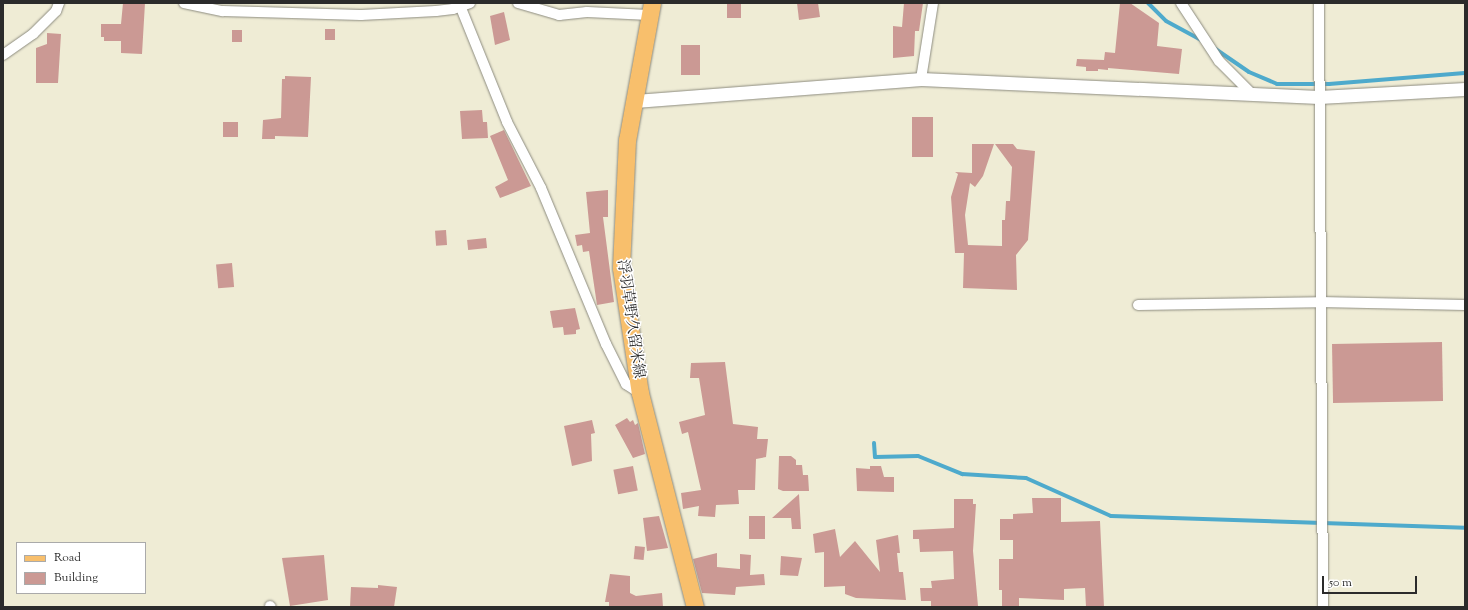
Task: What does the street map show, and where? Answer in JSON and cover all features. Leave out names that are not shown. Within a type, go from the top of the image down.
[{"type":"main road","name":"浮羽草野久留米線","points":[[650,9],[627,140],[620,268],[640,393],[695,607]]},
{"type":"street","points":[[3,55],[33,34],[56,11],[59,3]]},
{"type":"street","points":[[184,3],[223,11],[361,16],[436,11],[463,4],[507,122],[541,188],[606,344],[626,384],[640,393]]},
{"type":"street","points":[[518,3],[559,14],[650,9]]},
{"type":"street","points":[[921,79],[933,3]]},
{"type":"street","points":[[1181,3],[1210,48],[1253,95]]},
{"type":"street","points":[[1319,3],[1319,302],[1323,607]]},
{"type":"street","points":[[635,101],[921,79],[1253,95],[1319,88],[1465,89]]},
{"type":"street","points":[[1138,305],[1319,302],[1465,305]]},
{"type":"building","points":[[123,3],[145,3],[142,54],[121,53],[121,41],[104,41],[104,37],[101,37],[101,24],[121,24]]},
{"type":"building","points":[[727,3],[741,3],[741,18],[727,18]]},
{"type":"building","points":[[797,3],[818,3],[820,17],[799,20]]},
{"type":"building","points":[[904,3],[923,3],[919,31],[915,31],[914,56],[893,58],[893,26],[902,27]]},
{"type":"building","points":[[1120,3],[1130,3],[1159,23],[1157,46],[1182,49],[1179,74],[1108,68],[1108,70],[1098,69],[1098,71],[1086,71],[1086,67],[1076,66],[1077,59],[1104,60],[1105,52],[1115,53]]},
{"type":"building","points":[[504,12],[510,40],[495,45],[490,16]]},
{"type":"building","points":[[325,29],[335,29],[335,40],[325,40]]},
{"type":"building","points":[[232,30],[242,30],[242,42],[232,42]]},
{"type":"building","points":[[47,33],[61,34],[58,83],[36,83],[36,48],[47,44]]},
{"type":"building","points":[[681,45],[700,45],[700,75],[681,75]]},
{"type":"building","points":[[285,76],[311,77],[308,137],[275,136],[275,139],[262,139],[263,120],[281,118],[282,79],[285,79]]},
{"type":"building","points":[[482,110],[483,122],[487,122],[488,138],[462,139],[460,111]]},
{"type":"building","points":[[912,117],[933,117],[933,157],[912,157]]},
{"type":"building","points":[[223,122],[238,122],[238,137],[223,137]]},
{"type":"building","points":[[504,130],[531,186],[500,198],[495,187],[508,180],[490,136]]},
{"type":"building","points":[[972,144],[994,144],[983,176],[975,187],[970,183],[965,215],[968,245],[1002,246],[1002,220],[1005,220],[1006,201],[1010,201],[1012,167],[995,144],[1013,144],[1017,149],[1035,151],[1028,240],[1016,255],[1017,290],[963,288],[964,253],[955,253],[951,197],[958,174],[955,172],[972,173]]},
{"type":"building","points":[[608,190],[608,217],[603,217],[614,302],[597,305],[589,251],[583,252],[582,245],[577,246],[575,235],[590,233],[586,192]]},
{"type":"building","points":[[446,230],[447,245],[436,246],[435,231]]},
{"type":"building","points":[[486,238],[487,248],[468,250],[467,240]]},
{"type":"building","points":[[232,263],[234,287],[218,288],[216,264]]},
{"type":"building","points":[[575,308],[580,329],[576,330],[576,334],[564,335],[563,327],[553,328],[550,311]]},
{"type":"building","points":[[1442,342],[1443,401],[1333,403],[1332,344]]},
{"type":"building","points":[[725,362],[733,424],[758,427],[757,439],[768,439],[766,457],[756,459],[755,490],[738,490],[739,504],[716,505],[715,517],[698,516],[699,506],[683,509],[681,493],[701,490],[688,432],[682,434],[679,422],[705,415],[699,378],[690,378],[691,363]]},
{"type":"building","points":[[627,418],[630,422],[633,420],[635,425],[638,423],[645,454],[633,458],[615,425]]},
{"type":"building","points":[[592,420],[595,433],[591,434],[592,461],[572,466],[564,426]]},
{"type":"building","points":[[779,456],[791,456],[796,460],[796,465],[802,465],[803,475],[808,475],[809,491],[783,491],[778,489]]},
{"type":"building","points":[[633,466],[638,491],[618,494],[613,470]]},
{"type":"building","points":[[870,466],[881,466],[884,477],[894,477],[894,492],[857,491],[856,468],[870,469]]},
{"type":"building","points":[[799,494],[801,529],[792,529],[791,518],[772,518]]},
{"type":"building","points":[[1032,498],[1061,498],[1061,522],[1100,521],[1104,607],[1086,607],[1085,588],[1064,589],[1064,600],[1019,598],[1019,607],[1002,607],[1002,590],[999,590],[999,559],[1013,559],[1013,540],[1000,540],[1000,519],[1013,519],[1013,514],[1033,513]]},
{"type":"building","points":[[954,499],[973,499],[973,504],[976,504],[973,551],[978,606],[931,607],[931,601],[921,601],[920,588],[932,588],[931,581],[954,579],[953,551],[920,552],[919,539],[913,539],[913,530],[954,528]]},
{"type":"building","points":[[659,516],[668,548],[647,551],[643,518]]},
{"type":"building","points":[[749,516],[765,516],[765,539],[749,539]]},
{"type":"building","points":[[835,529],[840,557],[855,541],[880,572],[876,540],[898,535],[900,553],[897,553],[899,572],[903,572],[906,600],[856,598],[845,594],[845,586],[824,587],[824,552],[815,553],[813,534]]},
{"type":"building","points":[[635,546],[645,547],[644,560],[634,559]]},
{"type":"building","points":[[717,553],[717,567],[740,569],[740,554],[751,555],[750,575],[764,574],[765,585],[736,587],[735,595],[702,593],[693,559]]},
{"type":"building","points":[[324,555],[328,600],[290,606],[282,558]]},
{"type":"building","points":[[781,556],[802,558],[798,576],[780,575]]},
{"type":"building","points":[[610,574],[630,576],[630,593],[636,596],[662,593],[663,607],[609,607],[609,602],[605,602]]},
{"type":"building","points":[[378,585],[397,587],[394,607],[350,607],[351,587],[378,588]]},
{"type":"waterway","points":[[1148,3],[1166,21],[1203,41]]},
{"type":"waterway","points":[[1214,48],[1249,72],[1277,84],[1329,84],[1465,73]]},
{"type":"waterway","points":[[874,443],[875,457],[918,456],[962,474],[1026,478],[1111,516],[1465,528]]}]
